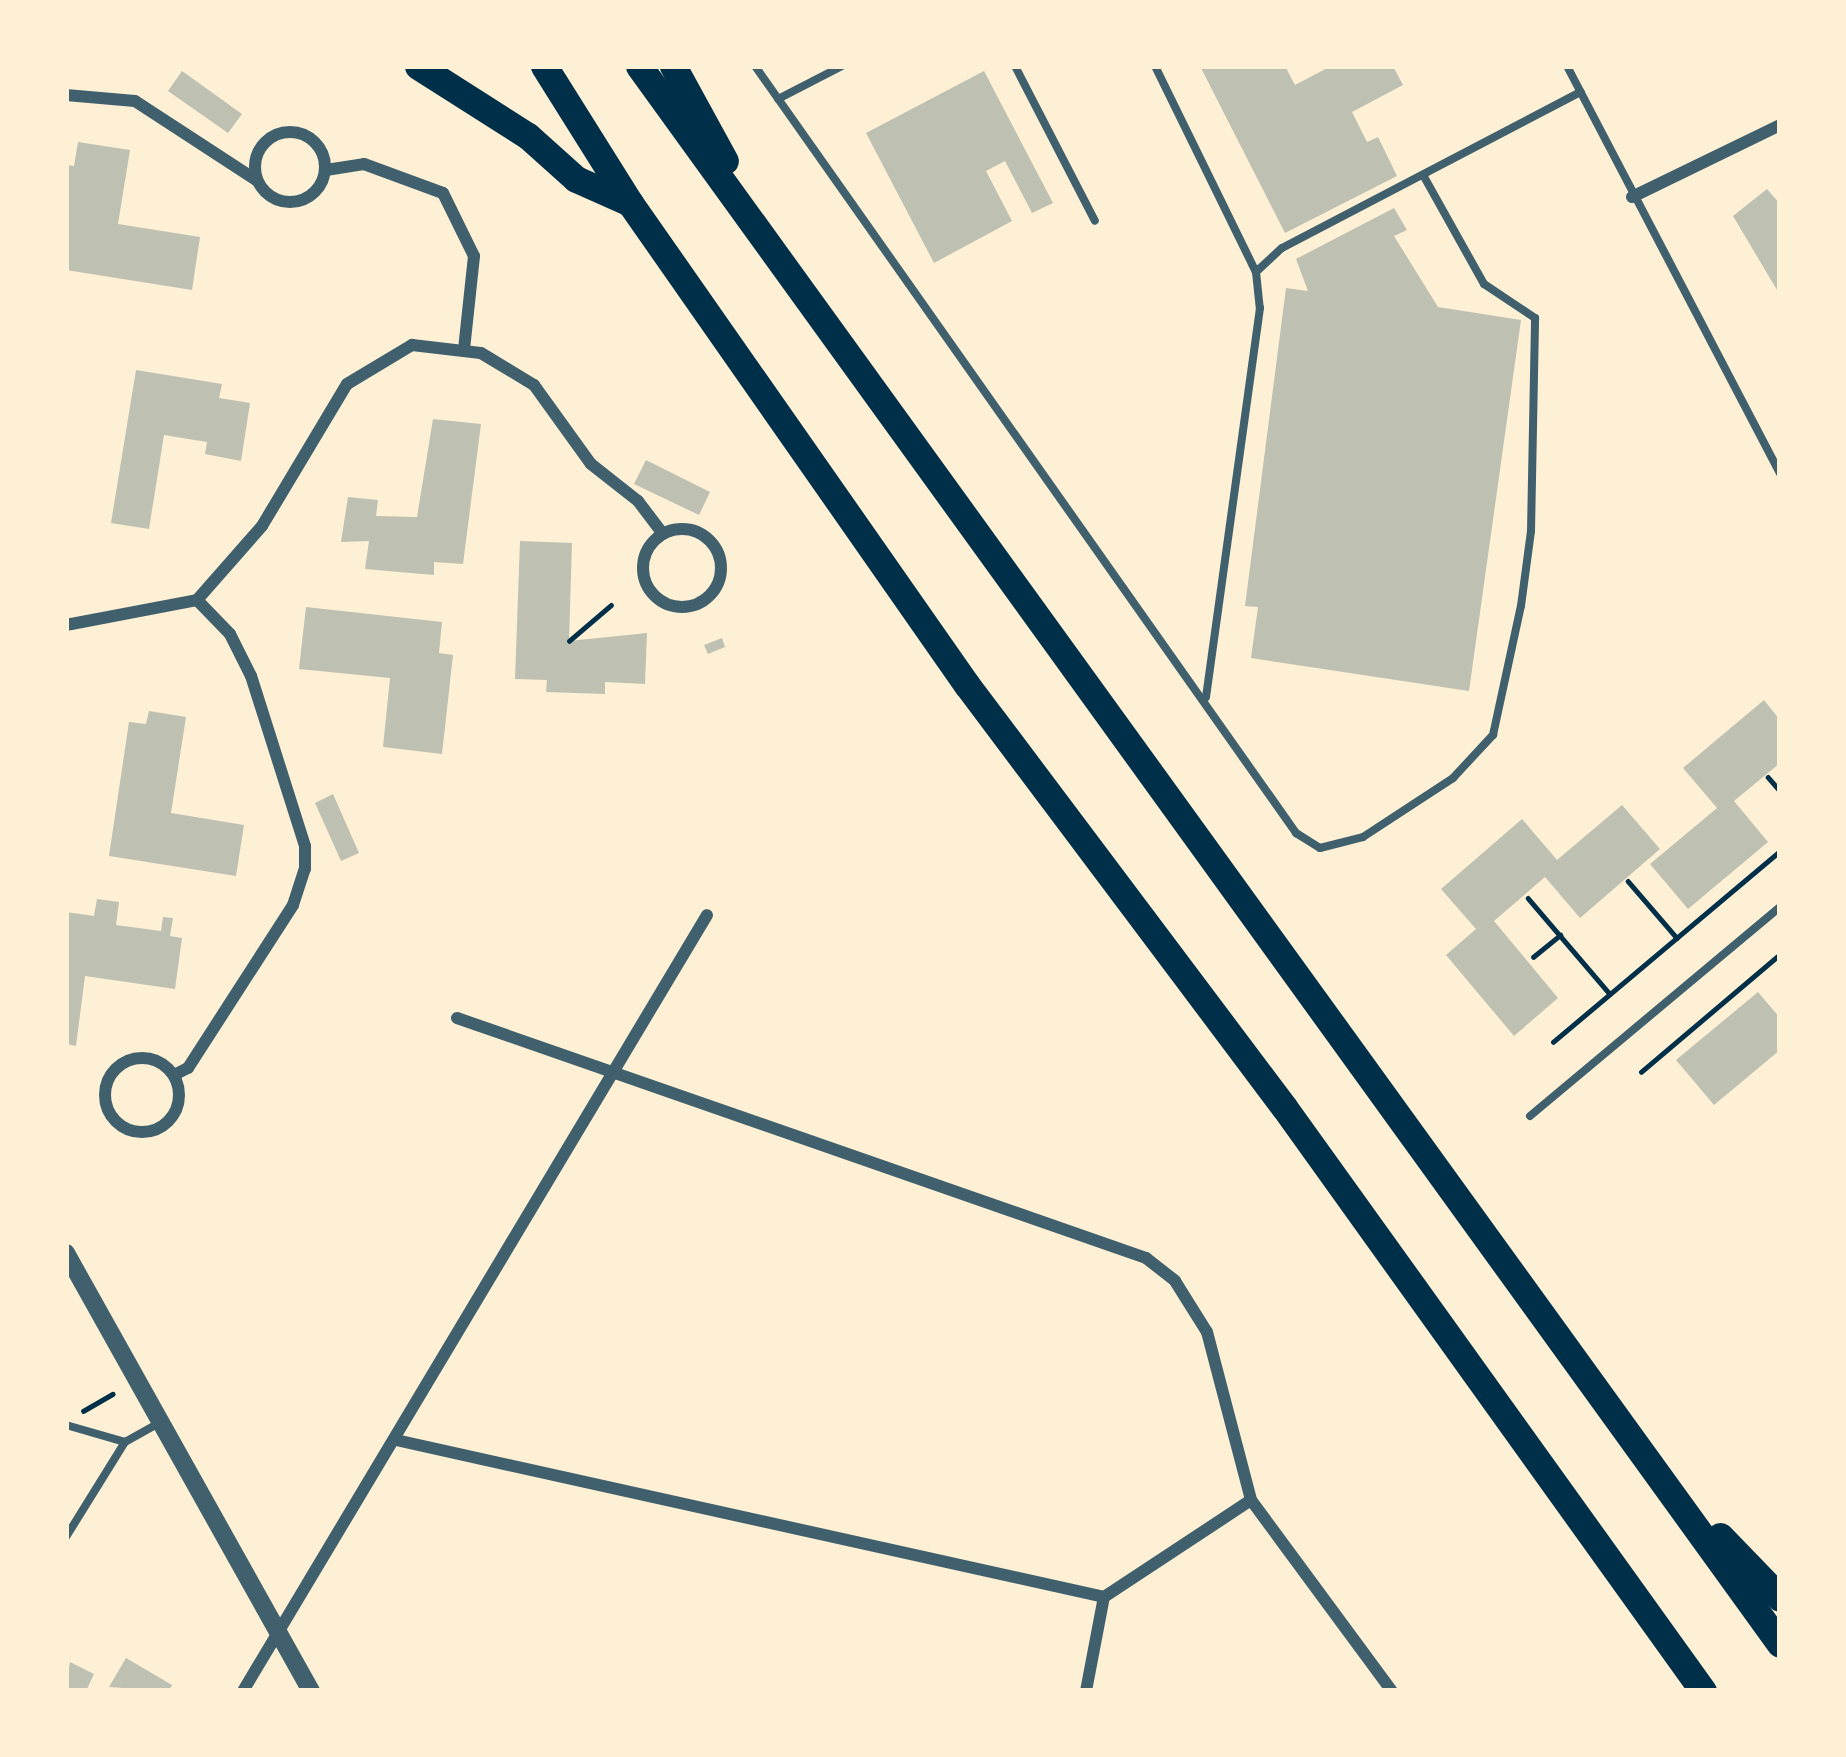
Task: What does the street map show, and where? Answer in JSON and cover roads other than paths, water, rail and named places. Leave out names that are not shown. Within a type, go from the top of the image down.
[{"type":"highway","points":[[418,66],[528,136],[576,178],[630,203]]},
{"type":"highway","points":[[544,66],[630,203],[967,685],[1284,1107],[1703,1691]]},
{"type":"highway","points":[[639,66],[1780,1644]]},
{"type":"highway","points":[[673,66],[788,275]]},
{"type":"highway","points":[[1662,1477],[1780,1598]]},
{"type":"street","points":[[66,95],[135,101],[257,182],[273,199],[296,202],[316,192],[326,170],[312,139],[290,131],[260,148],[257,182]]},
{"type":"street","points":[[1632,197],[1780,125]]},
{"type":"street","points":[[326,170],[364,164],[443,193],[474,256],[464,349]]},
{"type":"street","points":[[66,625],[196,600],[262,526],[363,368],[412,345],[464,349],[534,385],[591,464],[638,501],[663,533]]},
{"type":"street","points":[[691,530],[715,546],[721,574],[694,606],[666,604],[646,584],[645,556],[663,533],[691,530]]},
{"type":"street","points":[[174,1076],[188,1068],[281,923],[305,869],[305,847],[250,676],[230,634],[196,600]]},
{"type":"street","points":[[242,1691],[707,915]]},
{"type":"street","points":[[457,1018],[1146,1258],[1175,1281],[1207,1332],[1251,1500],[1391,1691]]},
{"type":"street","points":[[146,1058],[174,1076],[179,1091],[168,1122],[137,1132],[111,1115],[107,1083],[130,1060],[146,1058]]},
{"type":"street","points":[[66,1253],[311,1691]]},
{"type":"street","points":[[396,1440],[1104,1598]]},
{"type":"street","points":[[1086,1691],[1104,1598],[1251,1500]]},
{"type":"lane","points":[[755,66],[1206,698],[1296,833],[1320,848],[1363,837],[1453,778],[1492,735],[1531,531],[1535,318],[1484,284],[1423,175]]},
{"type":"lane","points":[[778,99],[842,66]]},
{"type":"lane","points":[[1015,66],[1095,221]]},
{"type":"lane","points":[[1155,66],[1256,272],[1260,308],[1206,698]]},
{"type":"lane","points":[[1568,66],[1632,197],[1780,474]]},
{"type":"lane","points":[[1256,272],[1282,248],[1580,92]]},
{"type":"lane","points":[[1530,1116],[1780,907]]},
{"type":"lane","points":[[66,1538],[125,1442],[160,1422]]},
{"type":"lane","points":[[66,1425],[125,1442]]}]
